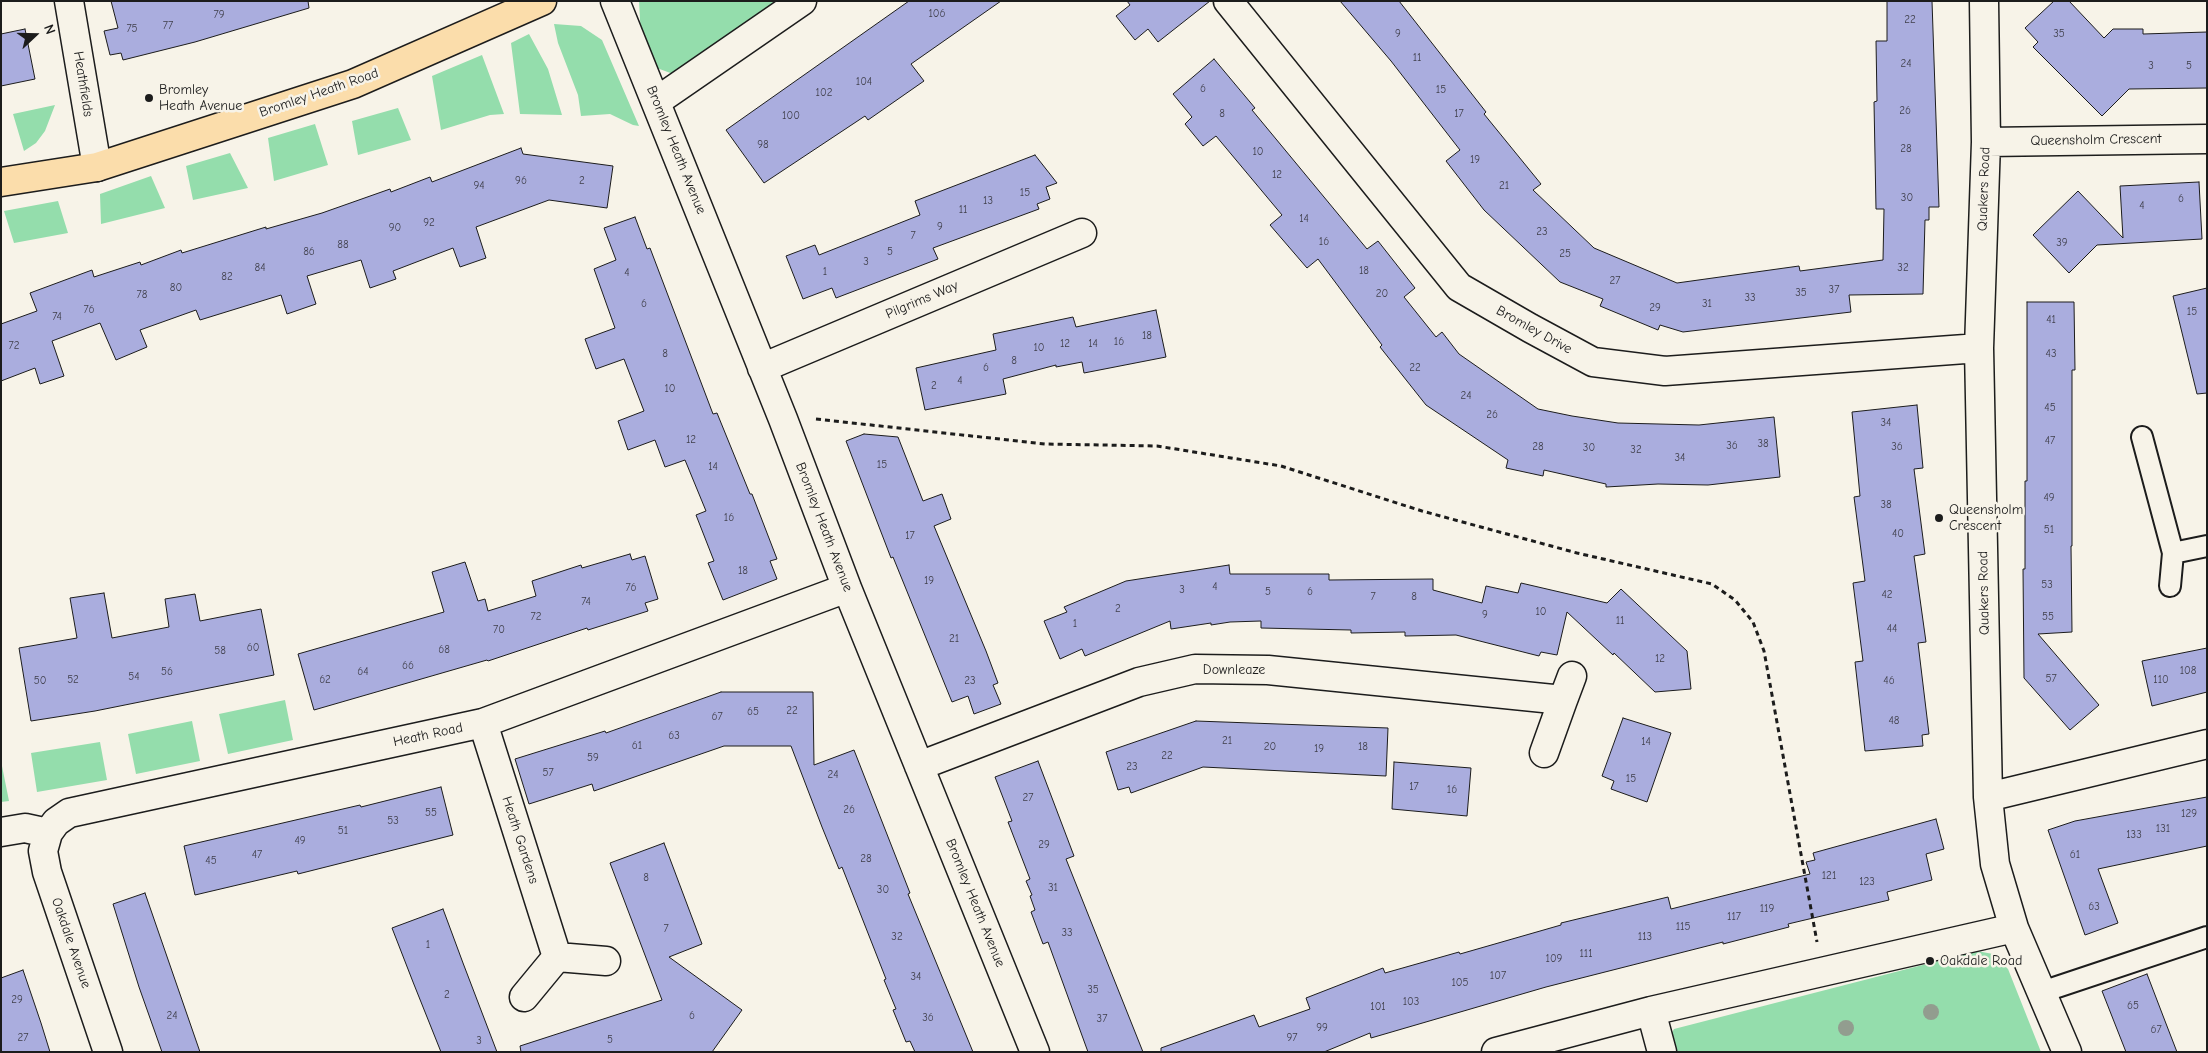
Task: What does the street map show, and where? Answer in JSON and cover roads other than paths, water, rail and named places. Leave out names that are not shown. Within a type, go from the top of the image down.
[{"type":"main road","name":"Bromley Heath Road","points":[[1,182],[97,167],[353,84],[542,1]]},
{"type":"street","name":"Heathfields","points":[[69,1],[97,167]]},
{"type":"street","name":"Bromley Heath Avenue","points":[[615,1],[657,101],[783,419],[847,588],[1035,1052]]},
{"type":"street","points":[[657,101],[802,1]]},
{"type":"street","name":"Bromley Drive","points":[[1228,1],[1459,287],[1593,362],[1665,370],[1979,348]]},
{"type":"street","name":"Quakers Road","points":[[1984,1],[1986,142],[1979,348],[1988,797],[1995,864],[2014,928],[2067,1052]]},
{"type":"street","name":"Queensholm Crescent","points":[[1986,142],[2207,139]]},
{"type":"street","name":"Pilgrims Way","points":[[762,368],[1082,233]]},
{"type":"street","name":"Heath Road","points":[[48,833],[56,822],[69,813],[483,723],[847,588]]},
{"type":"street","name":"Downleaze","points":[[919,766],[1139,682],[1195,669],[1268,670],[1568,688],[1544,753]]},
{"type":"street","name":"Heath Gardens","points":[[483,723],[557,957]]},
{"type":"street","points":[[1988,797],[2207,744]]},
{"type":"street","points":[[1,832],[25,828],[48,833]]},
{"type":"street","name":"Oakdale Avenue","points":[[48,833],[43,851],[47,872],[108,1052]]},
{"type":"street","points":[[1496,1052],[1651,1011],[2014,928]]},
{"type":"street","points":[[524,997],[557,957],[606,961]]},
{"type":"street","points":[[1651,1011],[1662,1052]]},
{"type":"lane","points":[[2142,436],[2173,553],[2170,586]]},
{"type":"lane","points":[[2173,553],[2207,546]]},
{"type":"lane","points":[[2042,992],[2207,937]]},
{"type":"place","name":"Bromley Heath Avenue","points":[[149,98]]},
{"type":"place","name":"Queensholm Crescent","points":[[1939,518]]},
{"type":"place","name":"Oakdale Road","points":[[1930,961]]}]
